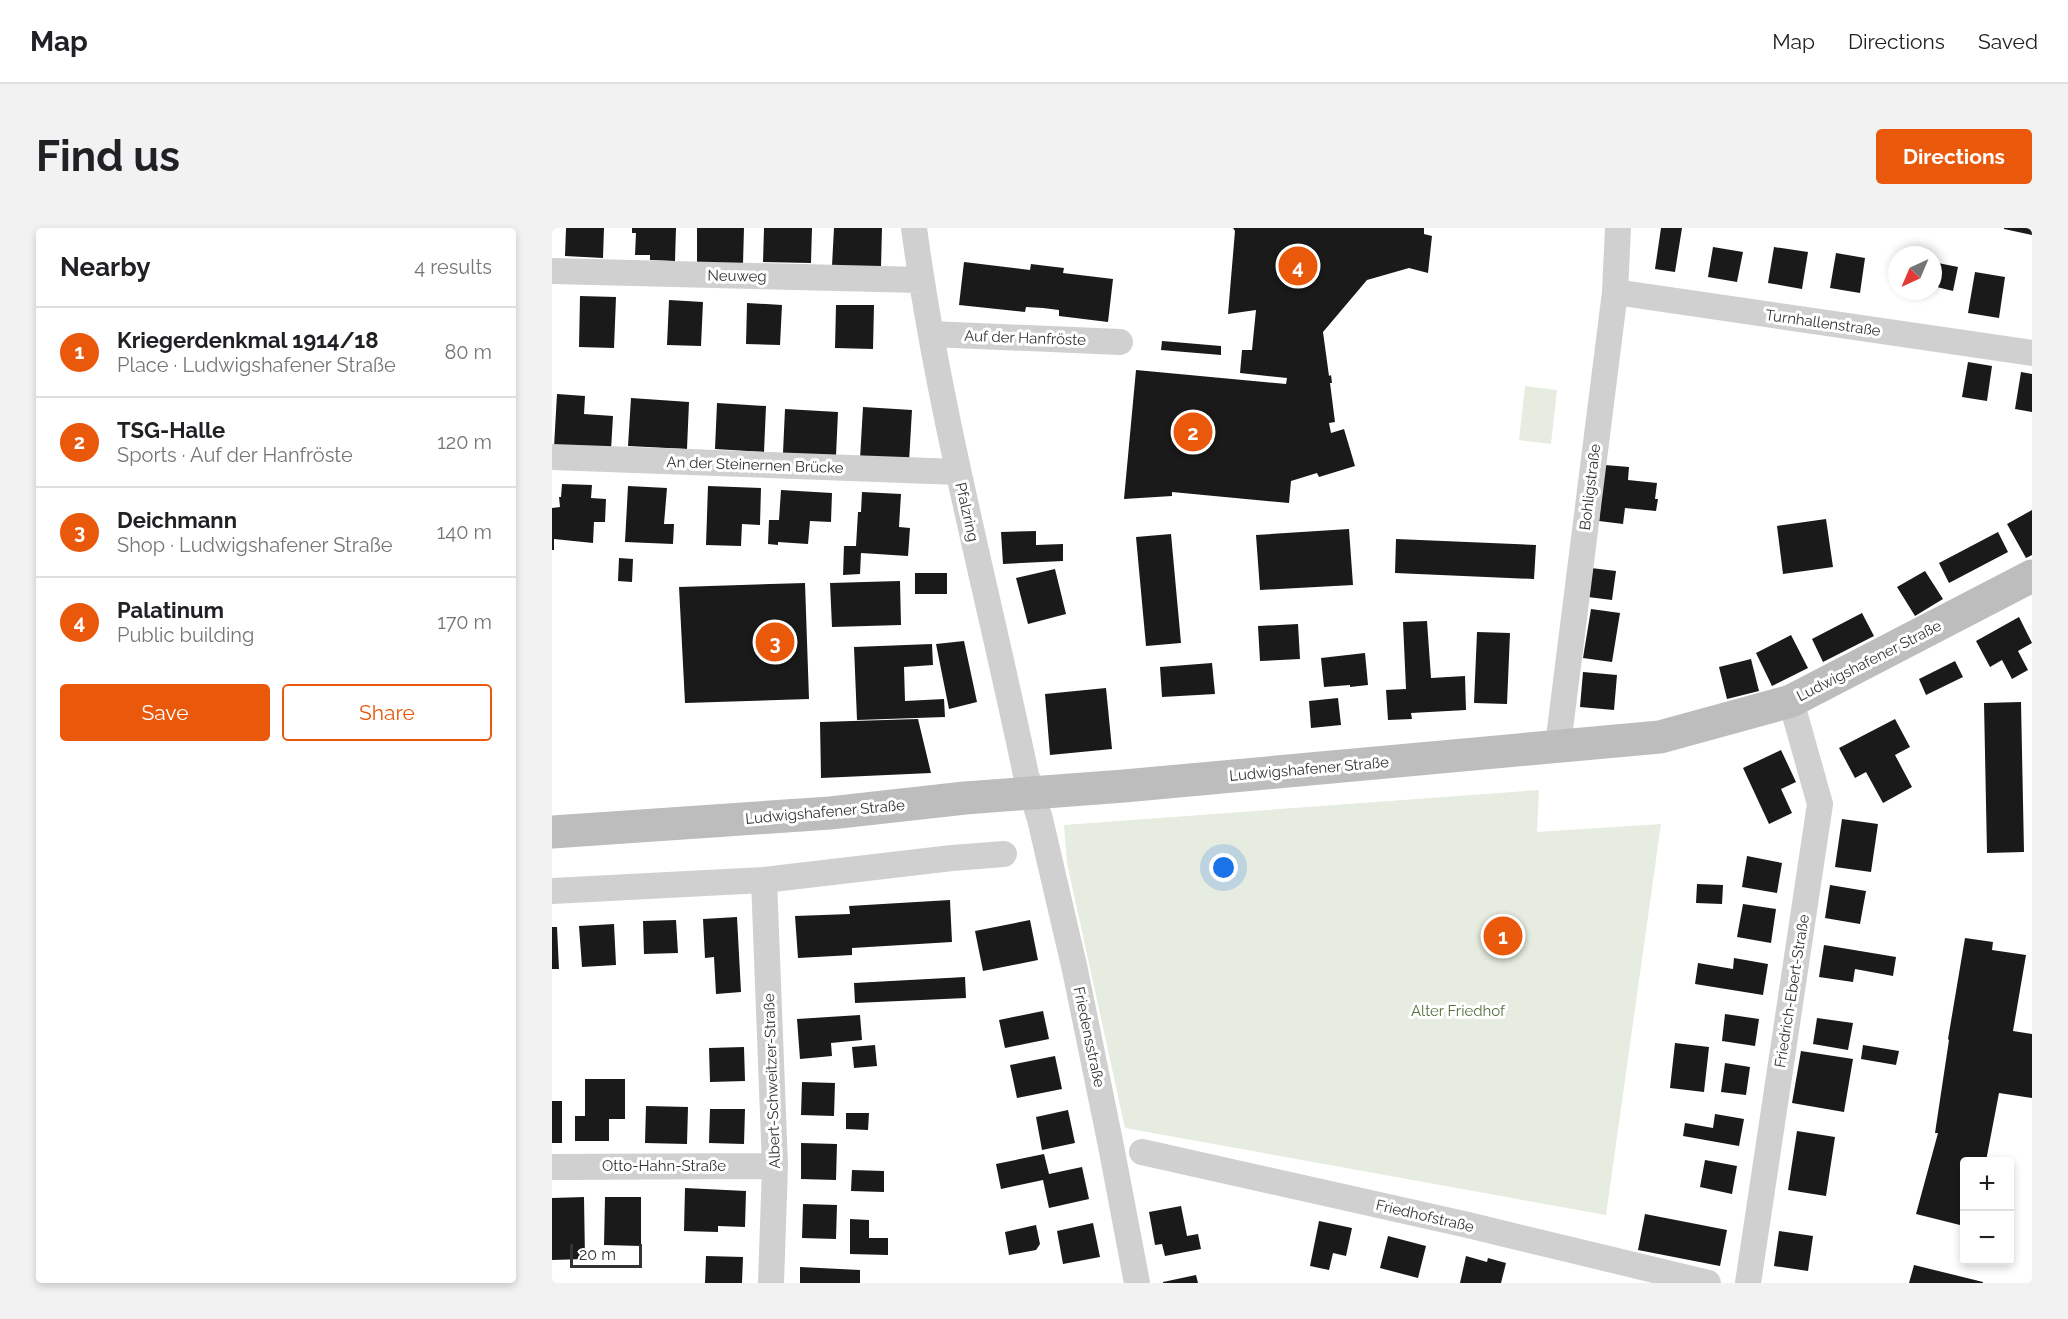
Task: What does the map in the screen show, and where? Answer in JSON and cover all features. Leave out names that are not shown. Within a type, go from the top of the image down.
[{"type":"main road","name":"Ludwigshafener Straße","points":[[552,832],[819,814],[1035,806],[1558,745],[1660,737],[1791,701],[2032,576]]},
{"type":"street","name":"Pfalzring","points":[[914,228],[921,280],[958,472],[1035,806]]},
{"type":"street","name":"Bohligstraße","points":[[1558,745],[1614,292],[1618,228]]},
{"type":"street","name":"Neuweg","points":[[552,271],[921,280]]},
{"type":"street","name":"Turnhallenstraße","points":[[1614,292],[2032,353]]},
{"type":"street","name":"Auf der Hanfröste","points":[[931,334],[1120,342]]},
{"type":"street","name":"An der Steinernen Brücke","points":[[552,457],[958,472]]},
{"type":"street","name":"Friedrich-Ebert-Straße","points":[[1748,1283],[1820,804],[1791,701]]},
{"type":"street","name":"Friedensstraße","points":[[1035,806],[1080,993],[1137,1283]]},
{"type":"street","points":[[552,891],[764,880],[1004,854]]},
{"type":"street","name":"Albert-Schweitzer-Straße","points":[[764,880],[775,1166],[771,1283]]},
{"type":"street","name":"Friedhofstraße","points":[[1142,1152],[1468,1225],[1708,1283]]},
{"type":"street","name":"Otto-Hahn-Straße","points":[[552,1167],[775,1166]]},
{"type":"green space","points":[[1525,386],[1557,390],[1551,444],[1519,440]]},
{"type":"green space","name":"Alter Friedhof","points":[[1539,790],[1537,832],[1661,824],[1606,1215],[1125,1128],[1067,863],[1064,825]]},
{"type":"building","points":[[566,228],[604,228],[603,258],[565,256]]},
{"type":"building","points":[[632,228],[676,228],[675,261],[650,260],[650,255],[635,255],[636,233],[632,233]]},
{"type":"building","points":[[697,228],[744,228],[743,264],[697,264]]},
{"type":"building","points":[[764,228],[812,228],[811,263],[763,262]]},
{"type":"building","points":[[834,228],[882,228],[881,267],[832,266]]},
{"type":"building","points":[[1233,228],[1424,228],[1424,234],[1432,236],[1428,273],[1409,268],[1367,280],[1323,332],[1332,383],[1330,383],[1335,422],[1329,423],[1331,433],[1344,429],[1355,466],[1319,477],[1317,473],[1291,481],[1289,503],[1172,492],[1172,496],[1124,499],[1136,370],[1286,384],[1287,378],[1240,373],[1242,350],[1252,350],[1256,310],[1228,314],[1235,231]]},
{"type":"building","points":[[1661,228],[1682,228],[1675,272],[1655,269]]},
{"type":"building","points":[[2032,228],[2032,235],[2004,229]]},
{"type":"building","points":[[1713,247],[1743,252],[1737,282],[1708,277]]},
{"type":"building","points":[[1774,247],[1808,252],[1802,289],[1768,283]]},
{"type":"building","points":[[1836,253],[1865,258],[1860,293],[1830,288]]},
{"type":"building","points":[[964,262],[1030,270],[1031,264],[1064,268],[1063,273],[1113,279],[1108,322],[1059,316],[1059,310],[1043,308],[1026,307],[1025,312],[959,305]]},
{"type":"building","points":[[1942,264],[1958,267],[1953,291],[1942,288]]},
{"type":"building","points":[[1975,272],[2005,277],[1999,318],[1968,313]]},
{"type":"building","points":[[580,296],[616,297],[614,348],[579,347]]},
{"type":"building","points":[[669,300],[703,302],[701,346],[667,345]]},
{"type":"building","points":[[747,303],[782,305],[780,345],[746,344]]},
{"type":"building","points":[[836,305],[874,305],[873,349],[835,348]]},
{"type":"building","points":[[1162,341],[1221,346],[1221,355],[1161,350]]},
{"type":"building","points":[[1968,362],[1992,366],[1987,401],[1962,397]]},
{"type":"building","points":[[2021,372],[2032,374],[2032,412],[2015,409]]},
{"type":"building","points":[[557,394],[585,396],[584,414],[613,416],[611,450],[554,447]]},
{"type":"building","points":[[631,398],[689,402],[687,449],[628,446]]},
{"type":"building","points":[[717,403],[766,406],[764,452],[715,449]]},
{"type":"building","points":[[863,407],[912,410],[909,462],[860,459]]},
{"type":"building","points":[[785,409],[838,412],[836,456],[783,453]]},
{"type":"building","points":[[1605,465],[1629,467],[1628,480],[1657,483],[1656,511],[1625,508],[1623,524],[1599,521]]},
{"type":"building","points":[[562,484],[592,485],[591,498],[606,499],[605,522],[594,522],[593,543],[554,539],[554,550],[552,550],[552,508],[560,507],[559,497],[561,497]]},
{"type":"building","points":[[628,486],[667,488],[664,524],[674,524],[673,544],[625,542]]},
{"type":"building","points":[[708,486],[761,488],[760,525],[742,524],[741,546],[706,545]]},
{"type":"building","points":[[781,490],[832,493],[831,522],[810,521],[808,544],[778,542],[778,545],[768,544],[769,520],[779,520]]},
{"type":"building","points":[[862,492],[901,494],[899,527],[910,528],[908,556],[861,553],[860,574],[843,575],[844,546],[856,546]]},
{"type":"building","points":[[2032,510],[2032,555],[2026,558],[2007,524]]},
{"type":"building","points":[[1826,519],[1833,567],[1783,574],[1777,526]]},
{"type":"building","points":[[1349,529],[1353,585],[1260,590],[1256,535]]},
{"type":"building","points":[[1036,531],[1036,545],[1063,544],[1063,561],[1003,564],[1001,532]]},
{"type":"building","points":[[1998,532],[2008,552],[1949,583],[1939,563]]},
{"type":"building","points":[[1171,534],[1181,643],[1146,646],[1136,537]]},
{"type":"building","points":[[1396,539],[1536,545],[1534,579],[1395,573]]},
{"type":"building","points":[[619,558],[633,559],[632,582],[618,581]]},
{"type":"building","points":[[1591,568],[1616,571],[1612,600],[1588,597]]},
{"type":"building","points":[[1055,569],[1066,614],[1028,624],[1016,578]]},
{"type":"building","points":[[1925,571],[1943,599],[1915,616],[1897,587]]},
{"type":"building","points":[[915,573],[947,573],[947,594],[915,594]]},
{"type":"building","points":[[900,581],[901,625],[832,627],[830,583]]},
{"type":"building","points":[[805,583],[809,699],[685,703],[679,587]]},
{"type":"building","points":[[1591,609],[1620,613],[1612,662],[1583,658]]},
{"type":"building","points":[[1862,613],[1874,636],[1823,662],[1812,639]]},
{"type":"building","points":[[2019,617],[2032,643],[2018,651],[2028,670],[2012,679],[2002,660],[1990,667],[1976,641]]},
{"type":"building","points":[[1427,621],[1431,678],[1465,676],[1466,710],[1411,713],[1412,719],[1388,720],[1386,690],[1406,689],[1403,622]]},
{"type":"building","points":[[1298,624],[1300,659],[1260,661],[1258,626]]},
{"type":"building","points":[[1477,632],[1510,633],[1507,704],[1474,703]]},
{"type":"building","points":[[1791,635],[1808,668],[1772,686],[1756,653]]},
{"type":"building","points":[[964,641],[977,702],[949,709],[936,644]]},
{"type":"building","points":[[932,644],[933,665],[904,667],[905,701],[944,699],[945,717],[857,720],[854,647]]},
{"type":"building","points":[[1365,653],[1368,685],[1324,687],[1321,658]]},
{"type":"building","points":[[1751,659],[1759,691],[1727,699],[1719,667]]},
{"type":"building","points":[[1955,661],[1963,677],[1926,695],[1919,679]]},
{"type":"building","points":[[1212,663],[1215,694],[1162,697],[1160,667]]},
{"type":"building","points":[[1583,672],[1617,675],[1614,710],[1580,707]]},
{"type":"building","points":[[1106,688],[1112,749],[1050,755],[1045,694]]},
{"type":"building","points":[[1338,698],[1341,725],[1311,728],[1309,701]]},
{"type":"building","points":[[2021,702],[2024,852],[1987,853],[1984,703]]},
{"type":"building","points":[[918,719],[931,773],[821,778],[820,722]]},
{"type":"building","points":[[1895,719],[1910,747],[1895,755],[1912,787],[1883,803],[1866,772],[1855,778],[1839,748]]},
{"type":"building","points":[[1781,750],[1796,782],[1781,789],[1792,813],[1769,824],[1743,768]]},
{"type":"building","points":[[1842,819],[1878,824],[1871,872],[1835,867]]},
{"type":"building","points":[[1747,856],[1782,863],[1777,893],[1742,887]]},
{"type":"building","points":[[1697,884],[1723,885],[1722,904],[1696,903]]},
{"type":"building","points":[[1830,885],[1866,891],[1860,924],[1825,918]]},
{"type":"building","points":[[950,900],[952,942],[852,948],[852,955],[798,958],[795,916],[850,914],[849,906]]},
{"type":"building","points":[[1743,904],[1776,909],[1771,943],[1737,937]]},
{"type":"building","points":[[737,917],[741,992],[716,994],[714,957],[705,958],[703,919]]},
{"type":"building","points":[[676,920],[678,953],[644,954],[643,921]]},
{"type":"building","points":[[1030,920],[1038,960],[983,971],[975,931]]},
{"type":"building","points":[[614,924],[616,965],[582,967],[579,926]]},
{"type":"building","points":[[552,927],[557,927],[559,969],[552,969]]},
{"type":"building","points":[[1965,938],[1993,942],[1992,950],[2026,955],[2013,1031],[2032,1034],[2032,1098],[1999,1093],[1987,1157],[1960,1157],[1960,1225],[1916,1214],[1938,1133],[1935,1133]]},
{"type":"building","points":[[1824,945],[1896,957],[1893,976],[1855,969],[1853,982],[1819,977]]},
{"type":"building","points":[[1734,958],[1768,964],[1763,995],[1695,984],[1698,963],[1733,969]]},
{"type":"building","points":[[965,977],[966,998],[855,1003],[854,983]]},
{"type":"building","points":[[1043,1011],[1049,1039],[1005,1048],[999,1020]]},
{"type":"building","points":[[1725,1014],[1759,1019],[1755,1046],[1722,1041]]},
{"type":"building","points":[[860,1015],[862,1040],[831,1043],[832,1056],[800,1059],[797,1019]]},
{"type":"building","points":[[1817,1018],[1853,1023],[1848,1050],[1813,1044]]},
{"type":"building","points":[[1675,1043],[1709,1047],[1704,1092],[1670,1088]]},
{"type":"building","points":[[875,1045],[877,1066],[854,1068],[852,1047]]},
{"type":"building","points":[[1863,1045],[1899,1051],[1896,1065],[1861,1059]]},
{"type":"building","points":[[744,1047],[745,1081],[710,1082],[709,1048]]},
{"type":"building","points":[[1801,1051],[1853,1059],[1844,1112],[1792,1103]]},
{"type":"building","points":[[1055,1056],[1062,1089],[1017,1098],[1010,1065]]},
{"type":"building","points":[[1725,1063],[1750,1067],[1746,1095],[1721,1092]]},
{"type":"building","points":[[585,1079],[625,1079],[625,1119],[609,1119],[609,1141],[575,1141],[575,1116],[585,1116]]},
{"type":"building","points":[[802,1082],[835,1083],[834,1116],[801,1115]]},
{"type":"building","points":[[552,1101],[562,1101],[562,1143],[552,1143]]},
{"type":"building","points":[[646,1106],[688,1107],[687,1144],[645,1143]]},
{"type":"building","points":[[710,1109],[745,1109],[744,1144],[709,1143]]},
{"type":"building","points":[[1068,1110],[1075,1143],[1042,1150],[1036,1117]]},
{"type":"building","points":[[846,1113],[869,1113],[868,1130],[846,1129]]},
{"type":"building","points":[[1715,1114],[1744,1119],[1739,1146],[1683,1136],[1685,1123],[1713,1128]]},
{"type":"building","points":[[1797,1131],[1835,1137],[1826,1196],[1788,1190]]},
{"type":"building","points":[[801,1143],[837,1144],[836,1180],[801,1179]]},
{"type":"building","points":[[1044,1154],[1049,1174],[1082,1167],[1089,1199],[1049,1208],[1043,1180],[1001,1189],[996,1164]]},
{"type":"building","points":[[1705,1160],[1737,1166],[1732,1194],[1700,1187]]},
{"type":"building","points":[[852,1170],[884,1171],[884,1192],[851,1191]]},
{"type":"building","points":[[685,1188],[746,1191],[745,1227],[718,1226],[718,1232],[684,1231]]},
{"type":"building","points":[[584,1197],[585,1259],[552,1260],[552,1198]]},
{"type":"building","points":[[605,1197],[641,1197],[641,1246],[604,1245]]},
{"type":"building","points":[[803,1204],[837,1205],[836,1239],[802,1238]]},
{"type":"building","points":[[1181,1206],[1187,1236],[1198,1234],[1201,1249],[1165,1256],[1162,1244],[1155,1245],[1149,1212]]},
{"type":"building","points":[[1645,1214],[1727,1230],[1720,1266],[1638,1250]]},
{"type":"building","points":[[850,1219],[869,1220],[869,1238],[888,1238],[888,1255],[850,1254]]},
{"type":"building","points":[[1319,1221],[1352,1228],[1346,1256],[1333,1253],[1329,1270],[1310,1266]]},
{"type":"building","points":[[1093,1223],[1100,1257],[1063,1264],[1057,1231]]},
{"type":"building","points":[[1036,1225],[1040,1244],[1036,1250],[1009,1255],[1005,1232]]},
{"type":"building","points":[[1779,1231],[1813,1236],[1808,1271],[1774,1266]]},
{"type":"building","points":[[1388,1236],[1426,1246],[1418,1278],[1380,1268]]},
{"type":"building","points":[[706,1256],[743,1257],[742,1283],[705,1283]]},
{"type":"building","points":[[1466,1256],[1487,1262],[1488,1258],[1506,1263],[1501,1283],[1460,1283]]},
{"type":"building","points":[[1914,1265],[1983,1282],[1983,1283],[1909,1283]]},
{"type":"building","points":[[800,1267],[860,1270],[860,1283],[800,1283]]},
{"type":"building","points":[[1196,1275],[1198,1283],[1163,1283],[1163,1282]]},
{"type":"place","name":"Palatinum","points":[[1298,266]]},
{"type":"place","name":"TSG-Halle","points":[[1193,432]]},
{"type":"place","name":"Deichmann","points":[[775,642]]},
{"type":"place","name":"Kriegerdenkmal 1914/18","points":[[1503,936]]}]
